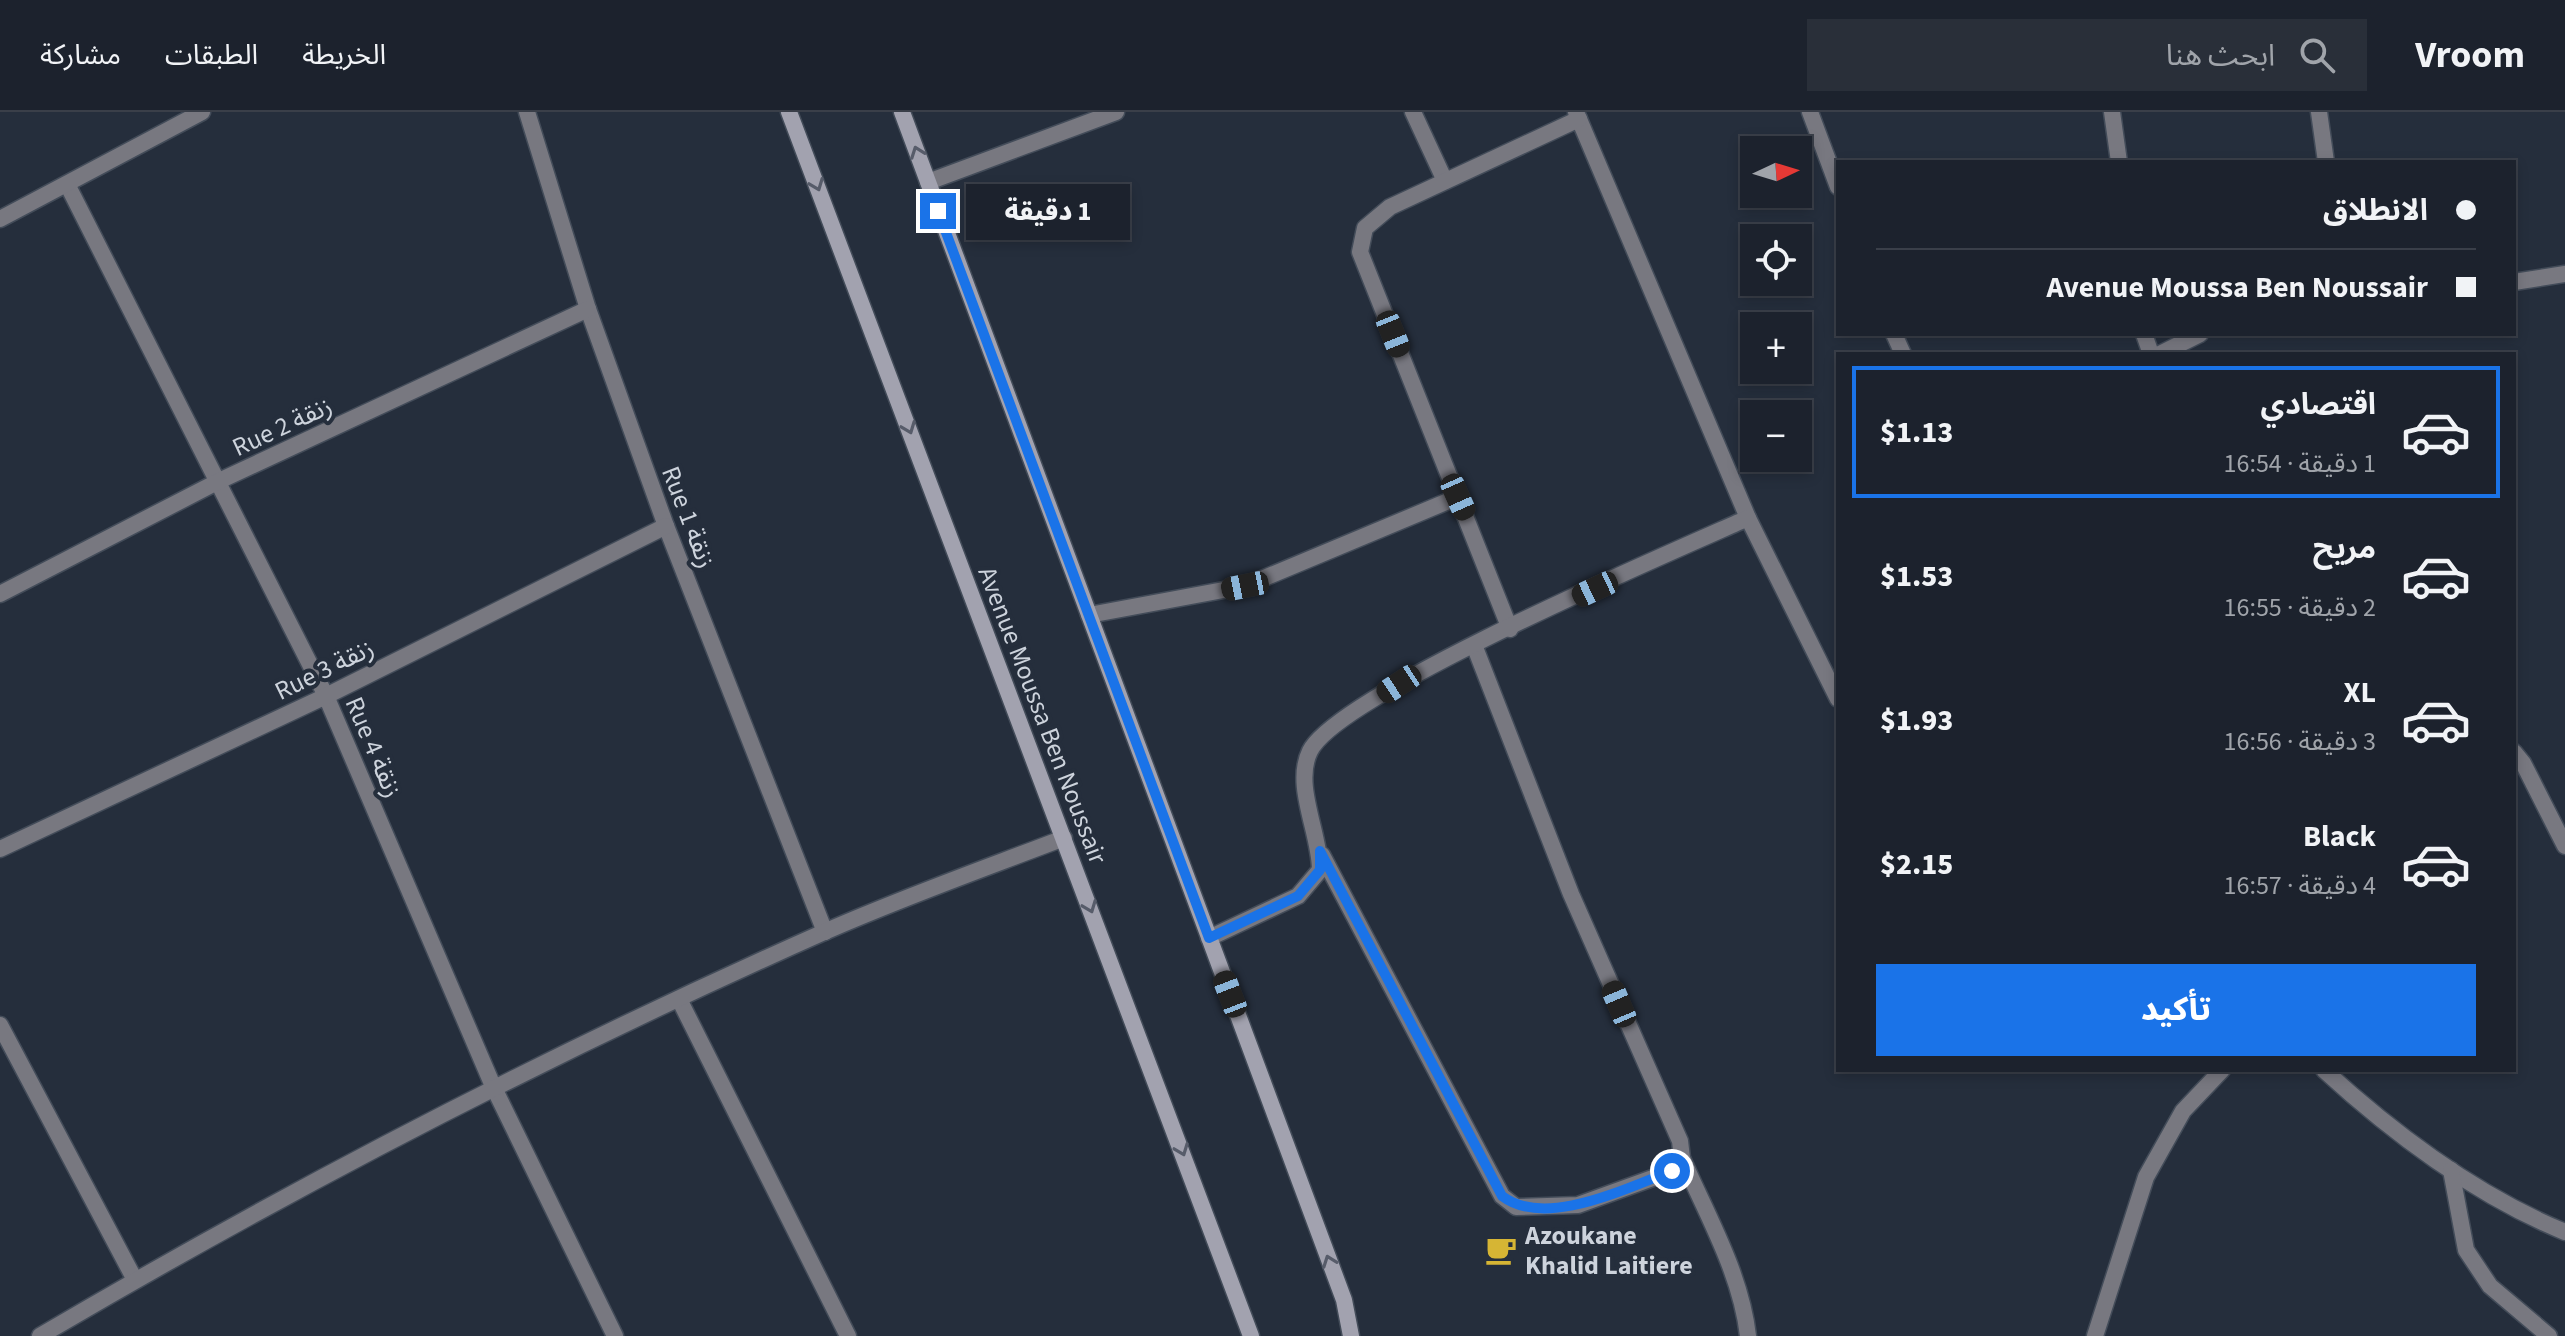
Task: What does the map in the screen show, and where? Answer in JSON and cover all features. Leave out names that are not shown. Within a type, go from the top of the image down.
[{"type":"street","points":[[0,219],[68,186],[202,112]]},
{"type":"street","name":"Rue 1 زنقة","points":[[527,112],[588,309],[666,526],[825,932]]},
{"type":"street","name":"Avenue Moussa Ben Noussair","points":[[789,112],[1251,1336]]},
{"type":"street","points":[[902,112],[1344,1300],[1351,1336]]},
{"type":"street","points":[[928,182],[1116,112]]},
{"type":"street","points":[[1413,112],[1445,181]]},
{"type":"street","points":[[1810,112],[1836,182]]},
{"type":"street","points":[[2112,112],[2119,160]]},
{"type":"street","points":[[2319,112],[2326,160]]},
{"type":"street","points":[[1510,629],[1360,252],[1365,228],[1390,207],[1578,115],[1748,518],[1836,695]]},
{"type":"street","name":"Rue 4 زنقة","points":[[68,186],[326,696],[493,1086],[615,1336]]},
{"type":"street","points":[[2516,282],[2565,274]]},
{"type":"street","name":"Rue 2 زنقة","points":[[0,594],[219,481],[588,309]]},
{"type":"street","points":[[2164,352],[2196,336]]},
{"type":"street","points":[[1089,615],[1245,586],[1458,497]]},
{"type":"street","points":[[1209,938],[1298,896],[1320,870],[1320,851],[1305,778],[1311,749],[1334,726],[1399,684],[1474,645],[1748,518]]},
{"type":"street","name":"Rue 3 زنقة","points":[[0,849],[326,696],[666,526]]},
{"type":"street","points":[[1474,645],[1571,894],[1680,1141],[1682,1158],[1745,1308],[1748,1336]]},
{"type":"street","points":[[2516,754],[2565,846]]},
{"type":"street","points":[[40,1336],[135,1280],[493,1086],[825,932],[1064,838]]},
{"type":"street","points":[[1320,851],[1502,1196],[1516,1207],[1578,1205],[1672,1171],[1682,1158]]},
{"type":"street","points":[[679,999],[848,1336]]},
{"type":"street","points":[[0,1025],[135,1280]]},
{"type":"street","points":[[2095,1336],[2146,1177],[2183,1111],[2220,1072]]},
{"type":"street","points":[[2326,1072],[2361,1104],[2451,1170],[2516,1212],[2565,1232]]},
{"type":"street","points":[[2451,1170],[2466,1250],[2490,1286],[2549,1336]]},
{"type":"place","name":"Azoukane Khalid Laitiere","points":[[1501,1250]]},
{"type":"route","points":[[938,211],[1209,938],[1298,896],[1320,870],[1320,851],[1502,1196],[1516,1207],[1539,1209],[1578,1205],[1672,1171]]}]
